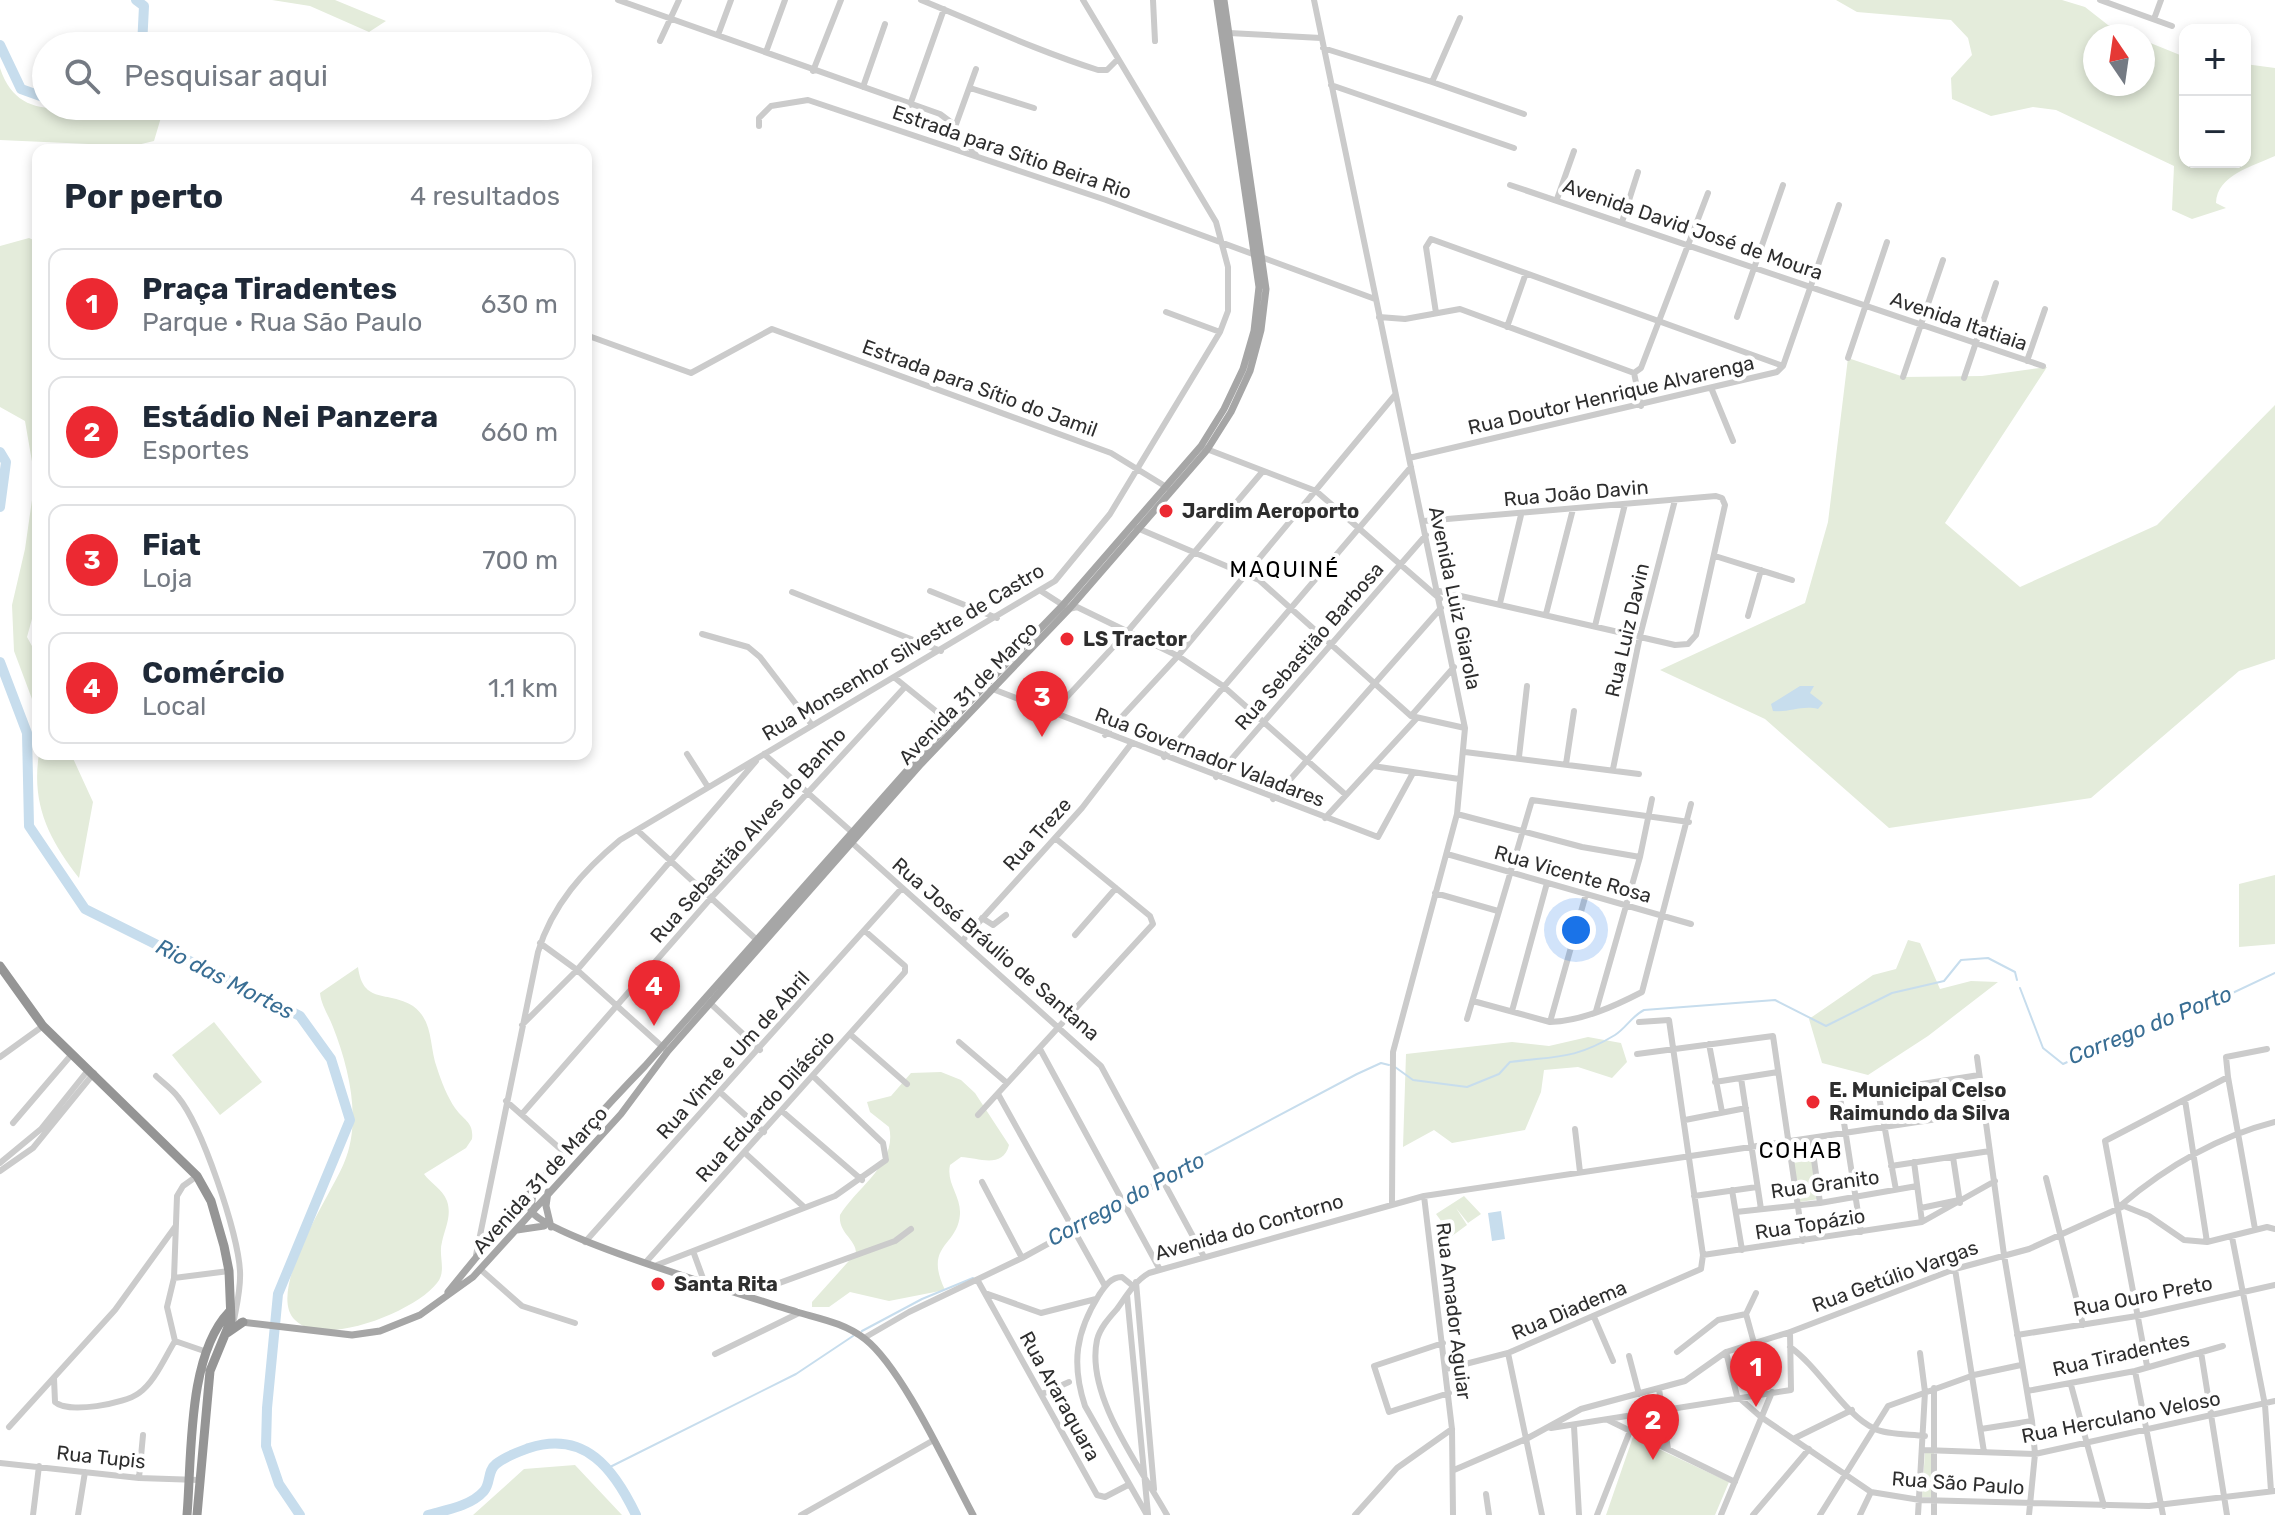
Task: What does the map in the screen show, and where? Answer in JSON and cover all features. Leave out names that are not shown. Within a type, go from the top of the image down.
[{"type":"highway","points":[[0,966],[43,1026],[197,1176],[211,1201],[229,1271],[235,1319],[224,1335],[210,1371],[195,1481],[187,1515]]},
{"type":"highway","points":[[197,1515],[195,1481],[199,1377],[207,1352],[235,1319]]},
{"type":"main road","name":"Avenida 31 de Março","points":[[235,1319],[305,1331],[352,1335],[380,1331],[405,1323],[439,1304],[482,1267],[612,1124],[665,1049],[759,942],[953,724],[1066,607],[1204,448],[1228,411],[1258,330],[1260,255],[1217,0]]},
{"type":"main road","name":"Avenida 31 de Março","points":[[1224,0],[1244,157]]},
{"type":"main road","name":"Avenida 31 de Março","points":[[439,1304],[476,1255],[595,1117],[710,1003],[759,942]]},
{"type":"main road","points":[[595,1117],[608,1115],[612,1124]]},
{"type":"main road","points":[[533,1188],[531,1211],[549,1226],[585,1242],[847,1327],[864,1338],[892,1371],[973,1515]]},
{"type":"main road","points":[[549,1190],[546,1206],[549,1226]]},
{"type":"main road","points":[[500,1227],[512,1233],[549,1226]]},
{"type":"main road","points":[[476,1255],[482,1267]]},
{"type":"street","points":[[660,41],[679,0]]},
{"type":"street","points":[[718,35],[731,0]]},
{"type":"street","points":[[766,52],[785,0]]},
{"type":"street","points":[[813,71],[841,0]]},
{"type":"street","points":[[921,0],[1008,34],[1042,52],[1098,70],[1107,70],[1118,59]]},
{"type":"street","name":"Rua Monsenhor Silvestre de Castro","points":[[476,1255],[540,943],[560,905],[589,866],[637,830],[1041,591],[1072,565],[1138,469],[1220,332],[1228,311],[1228,267],[1216,222],[1083,0]]},
{"type":"street","points":[[1153,0],[1155,41]]},
{"type":"street","name":"Avenida Luiz Giarola","points":[[1314,0],[1465,728],[1457,814],[1393,1052],[1392,1203]]},
{"type":"street","points":[[2100,0],[2172,26]]},
{"type":"street","points":[[2154,19],[2161,0]]},
{"type":"street","points":[[621,1],[940,114],[955,127],[976,156]]},
{"type":"street","points":[[910,105],[944,9]]},
{"type":"street","points":[[1432,82],[1460,18]]},
{"type":"street","points":[[863,87],[885,24]]},
{"type":"street","points":[[1229,33],[1321,38]]},
{"type":"street","points":[[1323,48],[1524,114]]},
{"type":"street","points":[[955,127],[976,69]]},
{"type":"street","points":[[1331,85],[1514,148]]},
{"type":"street","points":[[970,88],[1034,108]]},
{"type":"street","name":"Estrada para Sítio Beira Rio","points":[[759,126],[759,118],[771,106],[808,100],[1260,255],[1375,299]]},
{"type":"street","points":[[1557,199],[1574,151]]},
{"type":"street","points":[[1622,222],[1638,172]]},
{"type":"street","name":"Avenida David José de Moura","points":[[1510,185],[1865,305]]},
{"type":"street","points":[[1737,317],[1783,185]]},
{"type":"street","points":[[1634,373],[1641,368],[1708,193]]},
{"type":"street","name":"Rua Doutor Henrique Alvarenga","points":[[1409,458],[1771,374],[1783,366],[1839,205]]},
{"type":"street","points":[[1436,313],[1426,247],[1431,239],[1783,366]]},
{"type":"street","points":[[1848,358],[1887,242]]},
{"type":"street","points":[[1903,377],[1943,260]]},
{"type":"street","points":[[1507,327],[1526,273]]},
{"type":"street","points":[[1964,378],[1996,283]]},
{"type":"street","name":"Avenida Itatiaia","points":[[1865,305],[2043,366]]},
{"type":"street","points":[[1379,317],[1405,319],[1460,309],[1634,373]]},
{"type":"street","points":[[2027,361],[2045,309]]},
{"type":"street","points":[[1166,312],[1220,332]]},
{"type":"street","name":"Estrada para Sítio do Jamil","points":[[592,337],[691,373],[772,329],[1111,453],[1168,488]]},
{"type":"street","points":[[1634,373],[1641,406]]},
{"type":"street","points":[[1712,390],[1733,441]]},
{"type":"street","points":[[1105,735],[1178,656],[1395,395]]},
{"type":"street","points":[[1204,448],[1316,491],[1360,526],[1440,599]]},
{"type":"street","points":[[1164,757],[1411,467]]},
{"type":"street","points":[[1053,712],[1127,632],[1263,471]]},
{"type":"street","name":"Rua João Davin","points":[[1424,521],[1716,496],[1722,498],[1725,505],[1715,556]]},
{"type":"street","name":"Rua Luiz Davin","points":[[1613,769],[1640,636],[1675,500]]},
{"type":"street","points":[[1595,626],[1625,504]]},
{"type":"street","points":[[1546,614],[1573,509]]},
{"type":"street","points":[[1500,603],[1521,515]]},
{"type":"street","points":[[1134,526],[1259,580],[1414,717],[1465,728]]},
{"type":"street","name":"Rua Sebastião Barbosa","points":[[1216,777],[1426,535]]},
{"type":"street","points":[[1439,591],[1675,645],[1688,644],[1696,635],[1715,556],[1792,580]]},
{"type":"street","points":[[1748,616],[1761,570]]},
{"type":"street","points":[[930,591],[997,618]]},
{"type":"street","points":[[1041,591],[1066,607],[1077,607],[1178,656],[1223,686],[1346,795]]},
{"type":"street","points":[[792,592],[941,651]]},
{"type":"street","points":[[1273,799],[1441,608]]},
{"type":"street","points":[[702,634],[748,647],[760,657],[812,725]]},
{"type":"street","points":[[1325,818],[1373,766],[1454,667]]},
{"type":"street","points":[[895,678],[953,724]]},
{"type":"street","points":[[1519,757],[1527,686]]},
{"type":"street","name":"Rua Sebastião Alves do Banho","points":[[522,1114],[711,898],[904,688]]},
{"type":"street","name":"Rua Governador Valadares","points":[[990,688],[1105,735],[1378,837],[1413,773]]},
{"type":"street","points":[[1566,764],[1574,711]]},
{"type":"street","name":"Rua Treze","points":[[962,941],[1055,838],[1131,744]]},
{"type":"street","points":[[1465,752],[1639,774]]},
{"type":"street","points":[[687,754],[708,787]]},
{"type":"street","points":[[521,1026],[577,970],[761,756]]},
{"type":"street","name":"Rua José Bráulio de Santana","points":[[761,756],[807,792],[902,888],[1101,1066],[1203,1255]]},
{"type":"street","points":[[1373,766],[1459,779]]},
{"type":"street","points":[[1596,1011],[1640,857],[1652,799]]},
{"type":"street","points":[[1467,1019],[1532,800],[1689,822]]},
{"type":"street","points":[[1473,1001],[1550,1022],[1596,1011],[1642,992],[1689,822],[1691,804]]},
{"type":"street","points":[[1457,814],[1521,832],[1640,857]]},
{"type":"street","points":[[637,830],[759,942]]},
{"type":"street","points":[[978,1115],[1153,924],[1150,916],[1055,838]]},
{"type":"street","name":"Rua Vicente Rosa","points":[[1447,854],[1691,924]]},
{"type":"street","points":[[1512,1011],[1547,883]]},
{"type":"street","name":"Rua Vinte e Um de Abril","points":[[585,1242],[902,888]]},
{"type":"street","points":[[1075,935],[1116,888]]},
{"type":"street","points":[[1435,893],[1498,911]]},
{"type":"street","points":[[1550,1022],[1586,894]]},
{"type":"street","points":[[982,918],[993,925],[1006,915]]},
{"type":"street","name":"Rua Eduardo Diláscio","points":[[646,1262],[783,1112],[906,969],[865,931]]},
{"type":"street","points":[[540,943],[577,970],[665,1049]]},
{"type":"street","points":[[710,1003],[760,1050]]},
{"type":"street","points":[[1639,1022],[1669,1020],[1703,1255]]},
{"type":"street","points":[[0,1057],[43,1026]]},
{"type":"street","points":[[851,1035],[907,1084]]},
{"type":"street","points":[[1637,1054],[1773,1036],[1803,1241]]},
{"type":"street","points":[[959,1042],[1007,1083]]},
{"type":"street","points":[[1709,1044],[1722,1112]]},
{"type":"street","points":[[1040,1049],[1159,1268]]},
{"type":"street","points":[[2255,1229],[2226,1057],[2267,1049]]},
{"type":"street","points":[[13,1123],[72,1054]]},
{"type":"street","points":[[1977,1057],[2004,1255],[2032,1421],[2035,1454],[2029,1515]]},
{"type":"street","points":[[0,1163],[41,1129],[92,1071]]},
{"type":"street","points":[[0,1171],[33,1148],[92,1071]]},
{"type":"street","points":[[1715,1082],[1778,1072]]},
{"type":"street","points":[[1861,1232],[1840,1097],[1979,1075]]},
{"type":"street","points":[[156,1076],[178,1097],[194,1122],[214,1177],[238,1257],[240,1284],[235,1319]]},
{"type":"street","points":[[657,1265],[835,1196],[862,1180],[886,1160],[886,1149],[814,1077]]},
{"type":"street","points":[[2147,1366],[2105,1141],[2228,1077]]},
{"type":"street","points":[[1741,1078],[1761,1209]]},
{"type":"street","points":[[1878,1091],[1896,1190]]},
{"type":"street","points":[[721,1093],[764,1132]]},
{"type":"street","points":[[998,1094],[1105,1286]]},
{"type":"street","points":[[2185,1100],[2207,1242]]},
{"type":"street","points":[[506,1101],[565,1153]]},
{"type":"street","points":[[1685,1120],[1746,1108]]},
{"type":"street","points":[[783,1112],[862,1180]]},
{"type":"street","name":"Avenida do Contorno","points":[[1145,1475],[1105,1405],[1098,1382],[1097,1339],[1134,1284],[1159,1268],[1424,1196],[1984,1112]]},
{"type":"street","name":"Rua Getúlio Vargas","points":[[1454,1470],[1528,1438],[1581,1409],[1659,1389],[1701,1373],[1726,1352],[1790,1332],[1955,1269],[2060,1237],[2117,1209],[2156,1175],[2194,1154],[2237,1132],[2275,1122]]},
{"type":"street","points":[[1575,1129],[1580,1172]]},
{"type":"street","points":[[1811,1138],[1820,1203]]},
{"type":"street","points":[[1891,1166],[1990,1151]]},
{"type":"street","points":[[745,1153],[805,1207]]},
{"type":"street","points":[[1953,1157],[1960,1202]]},
{"type":"street","points":[[1914,1162],[1922,1222]]},
{"type":"street","points":[[54,1378],[53,1397],[59,1406],[82,1409],[132,1397],[148,1384],[175,1341],[167,1307],[174,1278],[175,1227],[180,1191],[197,1176]]},
{"type":"street","points":[[864,1338],[909,1312],[978,1281],[1162,1178]]},
{"type":"street","points":[[2046,1178],[2083,1325]]},
{"type":"street","points":[[1921,1208],[1960,1202],[1995,1181]]},
{"type":"street","points":[[982,1182],[1021,1256]]},
{"type":"street","name":"Rua Granito","points":[[1736,1212],[1857,1198],[1917,1186]]},
{"type":"street","points":[[1694,1196],[1757,1187]]},
{"type":"street","points":[[1732,1190],[1742,1250]]},
{"type":"street","name":"Rua Amador Aguiar","points":[[1424,1196],[1449,1393],[1454,1470],[1453,1515]]},
{"type":"street","name":"Rua Topázio","points":[[1703,1255],[1922,1222],[1960,1202]]},
{"type":"street","points":[[2117,1209],[2124,1206],[2149,1216],[2184,1240],[2207,1242],[2255,1229],[2275,1229]]},
{"type":"street","points":[[9,1427],[115,1310],[175,1227]]},
{"type":"street","points":[[746,1295],[895,1241],[911,1229]]},
{"type":"street","points":[[2232,1237],[2265,1405],[2273,1491]]},
{"type":"street","points":[[693,1251],[704,1281]]},
{"type":"street","name":"Rua Diadema","points":[[1446,1369],[1508,1353],[1594,1317],[1701,1269],[1703,1255]]},
{"type":"street","points":[[482,1267],[522,1306],[575,1323]]},
{"type":"street","points":[[1955,1269],[1984,1452]]},
{"type":"street","points":[[174,1278],[229,1271]]},
{"type":"street","points":[[1147,1515],[1085,1406],[1080,1389],[1079,1333],[1105,1286],[1120,1276],[1134,1284],[1155,1492]]},
{"type":"street","name":"Rua Araraquara","points":[[978,1281],[1097,1495],[1105,1497],[1128,1485]]},
{"type":"street","name":"Rua Ouro Preto","points":[[2017,1335],[2137,1316],[2275,1285]]},
{"type":"street","points":[[985,1293],[1041,1313],[1097,1299]]},
{"type":"street","points":[[1754,1343],[1746,1314],[1756,1293]]},
{"type":"street","points":[[1127,1295],[1147,1515]]},
{"type":"street","points":[[715,1354],[799,1313]]},
{"type":"street","points":[[1677,1352],[1718,1320],[1746,1314]]},
{"type":"street","points":[[1594,1317],[1613,1361]]},
{"type":"street","points":[[1546,1429],[1737,1396],[1791,1390],[1790,1332]]},
{"type":"street","points":[[175,1341],[207,1352]]},
{"type":"street","points":[[1443,1343],[1374,1366],[1389,1412],[1449,1393]]},
{"type":"street","name":"Rua Tiradentes","points":[[2027,1391],[2135,1371],[2223,1346]]},
{"type":"street","points":[[1790,1347],[1808,1359],[1852,1410],[1875,1429],[1925,1436]]},
{"type":"street","points":[[1726,1352],[1737,1396]]},
{"type":"street","points":[[2201,1352],[2227,1515]]},
{"type":"street","points":[[1508,1353],[1542,1515]]},
{"type":"street","points":[[1918,1515],[1925,1436],[1925,1392],[1920,1353]]},
{"type":"street","points":[[1629,1356],[1639,1394]]},
{"type":"street","points":[[1820,1515],[1888,1406],[1974,1375],[2021,1365]]},
{"type":"street","points":[[2135,1371],[2163,1515]]},
{"type":"street","points":[[1042,1394],[1080,1377]]},
{"type":"street","points":[[1069,1382],[1080,1389]]},
{"type":"street","points":[[2071,1385],[2104,1506]]},
{"type":"street","points":[[1934,1388],[1934,1515]]},
{"type":"street","points":[[1659,1389],[1668,1449]]},
{"type":"street","points":[[1721,1515],[1772,1392]]},
{"type":"street","name":"Rua São Paulo","points":[[1737,1396],[1761,1417],[1871,1492],[1934,1501],[2149,1506],[2273,1491]]},
{"type":"street","name":"Rua Herculano Veloso","points":[[1924,1450],[2035,1454],[2275,1401]]},
{"type":"street","points":[[1795,1438],[1852,1410]]},
{"type":"street","points":[[1608,1420],[1735,1482]]},
{"type":"street","points":[[1981,1429],[2032,1421]]},
{"type":"street","points":[[1574,1426],[1579,1515]]},
{"type":"street","points":[[1355,1515],[1376,1486],[1452,1429]]},
{"type":"street","points":[[1597,1515],[1630,1431]]},
{"type":"street","points":[[139,1478],[143,1435]]},
{"type":"street","points":[[801,1515],[932,1441]]},
{"type":"street","points":[[1753,1515],[1809,1449]]},
{"type":"street","name":"Rua Tupis","points":[[0,1463],[195,1481]]},
{"type":"street","points":[[33,1515],[39,1466]]},
{"type":"street","points":[[78,1515],[85,1472]]},
{"type":"street","points":[[1145,1475],[1167,1515]]},
{"type":"street","points":[[1860,1515],[1871,1492]]},
{"type":"street","points":[[1486,1494],[1489,1515]]},
{"type":"street","points":[[2070,1505],[2070,1515]]},
{"type":"street","points":[[2148,1515],[2149,1506]]},
{"type":"green space","points":[[272,0],[335,0],[386,21],[369,32],[310,6]]},
{"type":"green space","points":[[1836,0],[2062,0],[2085,7],[2107,24],[2083,24],[2083,96],[2155,96],[2155,45],[2179,55],[2179,168],[2247,168],[2229,178],[2218,193],[2216,203],[2226,208],[2192,219],[2172,210],[2174,166],[2056,110],[2033,107],[1991,116],[1952,99],[1951,78],[1972,55],[1968,38],[1951,20],[1857,12]]},
{"type":"green space","points":[[2251,65],[2275,68],[2275,156],[2251,166]]},
{"type":"green space","points":[[0,68],[12,91],[32,104],[32,120],[160,120],[154,141],[141,144],[0,140]]},
{"type":"green space","points":[[32,239],[32,462],[25,421],[0,407],[0,246]]},
{"type":"green space","points":[[1848,358],[1904,377],[1982,376],[2047,367],[1945,523],[2020,587],[2157,525],[2275,405],[2275,659],[2239,671],[2091,798],[1889,828],[1765,719],[1660,670],[1805,603],[1828,522]]},
{"type":"green space","points":[[32,500],[32,619],[27,637],[32,646],[32,699],[14,651],[12,605]]},
{"type":"green space","points":[[38,760],[74,760],[93,802],[79,878],[59,850],[45,820],[40,805]]},
{"type":"green space","points":[[2275,875],[2275,944],[2239,947],[2239,884]]},
{"type":"green space","points":[[1908,940],[1920,943],[1940,989],[1971,981],[1998,982],[1928,1036],[1868,1075],[1822,1063],[1809,1019],[1873,975],[1896,969]]},
{"type":"green space","points":[[358,967],[365,987],[371,992],[403,1001],[420,1012],[430,1035],[443,1084],[455,1108],[470,1125],[472,1139],[466,1148],[424,1174],[442,1193],[448,1206],[441,1247],[441,1274],[437,1283],[426,1294],[391,1314],[347,1328],[327,1330],[309,1328],[295,1320],[288,1306],[288,1287],[304,1242],[344,1163],[352,1130],[348,1077],[320,993]]},
{"type":"green space","points":[[214,1022],[262,1082],[220,1115],[172,1055]]},
{"type":"green space","points":[[1588,1037],[1621,1043],[1627,1062],[1612,1078],[1578,1067],[1544,1070],[1541,1092],[1525,1130],[1452,1143],[1434,1130],[1403,1147],[1406,1054],[1512,1042],[1549,1046]]},
{"type":"green space","points":[[941,1072],[961,1080],[975,1093],[1009,1145],[1002,1157],[996,1160],[961,1157],[950,1165],[950,1178],[960,1214],[958,1225],[940,1254],[938,1263],[945,1290],[889,1301],[850,1292],[829,1307],[812,1307],[812,1302],[856,1253],[842,1227],[840,1215],[882,1164],[887,1152],[889,1127],[870,1112],[867,1102],[891,1096],[911,1073]]},
{"type":"green space","points":[[1812,1160],[1819,1199],[1800,1202],[1793,1163]]},
{"type":"green space","points":[[1464,1196],[1481,1214],[1468,1223],[1456,1208],[1467,1225],[1452,1236],[1436,1214]]},
{"type":"green space","points":[[1633,1437],[1729,1482],[1715,1515],[1606,1515]]},
{"type":"green space","points":[[1925,1452],[1934,1453],[1932,1497],[1922,1497]]},
{"type":"green space","points":[[575,1465],[622,1515],[473,1515],[524,1469]]},
{"type":"water","points":[[1800,686],[1814,686],[1810,693],[1823,703],[1818,709],[1773,711],[1771,704]]},
{"type":"water","points":[[1501,1211],[1505,1239],[1492,1241],[1488,1213]]},
{"type":"waterway","points":[[136,0],[144,6],[143,32]]},
{"type":"waterway","points":[[0,45],[21,89],[32,93]]},
{"type":"waterway","name":"Rio das Mortes","points":[[0,452],[6,462],[0,507]]},
{"type":"waterway","name":"Rio das Mortes","points":[[0,662],[27,733],[29,826],[85,909],[300,1016],[331,1059],[350,1120],[278,1294],[267,1408],[266,1446],[279,1484],[300,1515]]},
{"type":"waterway","name":"Corrego do Porto","points":[[1395,1067],[1413,1080],[1467,1087],[1499,1074],[1510,1062],[1564,1056],[1588,1049],[1615,1035],[1644,1010],[1775,1000],[1826,1026],[1892,993],[1944,981],[1961,960],[1988,958],[2015,972],[2017,980]]},
{"type":"waterway","name":"Corrego do Porto","points":[[2020,988],[2043,1048],[2063,1064],[2149,1025],[2205,1006],[2275,973]]},
{"type":"waterway","name":"Corrego do Porto","points":[[1163,1177],[1357,1074],[1381,1063],[1389,1065]]},
{"type":"waterway","name":"Corrego do Porto","points":[[862,1331],[922,1299],[973,1278]]},
{"type":"waterway","points":[[606,1469],[796,1374],[853,1336]]},
{"type":"waterway","name":"Rio das Mortes","points":[[428,1515],[458,1507],[479,1496],[486,1488],[493,1467],[512,1454],[549,1444],[566,1444],[582,1449],[595,1458],[618,1483],[636,1515]]},
{"type":"place","name":"Jardim Aeroporto","points":[[1166,511]]},
{"type":"place","name":"LS Tractor","points":[[1067,639]]},
{"type":"place","name":"Fiat","points":[[1042,737]]},
{"type":"place","name":"Comércio","points":[[654,1026]]},
{"type":"place","name":"E. Municipal Celso Raimundo da Silva","points":[[1813,1102]]},
{"type":"place","name":"Santa Rita","points":[[658,1284]]},
{"type":"place","name":"Praça Tiradentes","points":[[1756,1407]]},
{"type":"place","name":"Estádio Nei Panzera","points":[[1653,1460]]},
{"type":"district","name":"MAQUINÉ","points":[[1285,569]]},
{"type":"district","name":"COHAB","points":[[1801,1150]]}]
